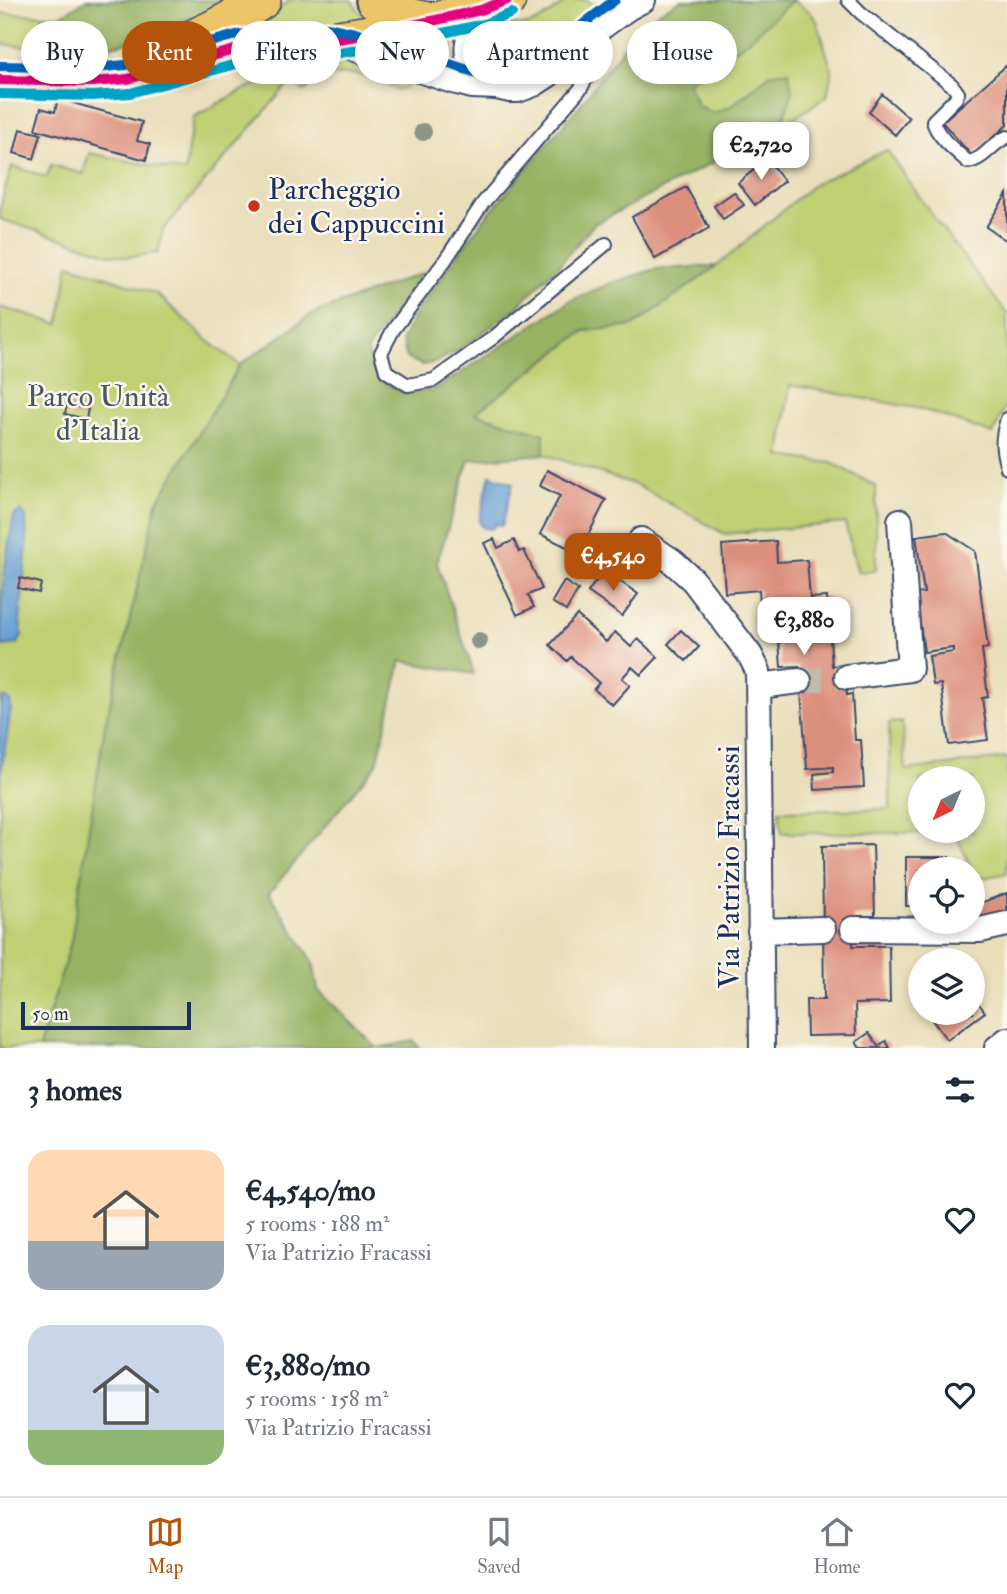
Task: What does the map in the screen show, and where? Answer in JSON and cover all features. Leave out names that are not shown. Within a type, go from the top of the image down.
[{"type":"main road","points":[[0,61],[90,63],[143,55],[210,32],[262,0]]},
{"type":"main road","points":[[361,0],[374,22],[379,16]]},
{"type":"main road","points":[[341,34],[393,12],[408,18],[435,22],[494,5]]},
{"type":"main road","points":[[0,80],[93,82],[128,79],[231,51]]},
{"type":"street","points":[[610,21],[643,0]]},
{"type":"street","points":[[494,5],[467,40],[467,52],[478,72],[496,87]]},
{"type":"street","points":[[449,79],[472,86],[518,90],[534,84]]},
{"type":"street","points":[[847,677],[910,669],[900,521]]},
{"type":"street","name":"Via Patrizio Fracassi","points":[[641,540],[673,561],[693,580],[750,655],[758,671],[762,1048]]},
{"type":"street","points":[[759,686],[799,681]]},
{"type":"street","points":[[853,929],[980,930],[1007,924]]},
{"type":"street","points":[[760,931],[823,929]]},
{"type":"street","points":[[997,1048],[1007,1040]]},
{"type":"lane","points":[[848,0],[952,85],[958,93],[933,121],[936,132],[963,158],[968,162],[975,161],[1007,137]]},
{"type":"lane","points":[[583,84],[483,203],[444,262],[393,330],[381,353],[386,371],[408,385],[433,380],[494,337],[606,244]]},
{"type":"lane","points":[[1007,418],[1001,439],[1007,468]]},
{"type":"green space","points":[[86,0],[225,0],[183,21],[122,21],[122,44],[108,46],[108,21],[43,21],[43,15],[60,16]]},
{"type":"green space","points":[[290,0],[351,0],[364,18],[355,23],[341,24],[341,21],[267,21]]},
{"type":"green space","points":[[569,0],[586,0],[598,7],[584,21],[537,21]]},
{"type":"green space","points":[[681,0],[793,0],[737,48],[737,21],[646,21]]},
{"type":"green space","points":[[792,0],[809,11],[817,21],[832,71],[827,96],[781,127],[792,93],[772,73],[731,106],[714,113],[698,106],[688,84],[737,84],[737,48]]},
{"type":"green space","points":[[0,13],[43,15],[43,21],[21,21],[21,46],[0,44]]},
{"type":"green space","points":[[454,35],[454,68],[449,66],[449,36]]},
{"type":"green space","points":[[627,43],[627,84],[688,84],[698,106],[714,113],[731,106],[772,73],[789,71],[792,93],[781,127],[594,224],[559,265],[516,308],[459,350],[436,362],[423,365],[407,359],[402,340],[413,317],[483,220],[596,84],[613,84],[613,61]]},
{"type":"green space","points":[[341,59],[355,62],[355,74],[341,75]]},
{"type":"green space","points":[[258,84],[288,84],[163,230],[158,253],[126,257],[110,254],[0,219],[0,207],[12,166],[47,177],[51,165],[83,174],[89,153],[185,172],[194,117]]},
{"type":"green space","points":[[295,84],[314,84],[311,86],[304,91]]},
{"type":"green space","points":[[384,84],[409,84],[400,89]]},
{"type":"green space","points":[[887,150],[1007,314],[1007,402],[993,434],[921,409],[790,385],[780,456],[832,463],[876,486],[876,570],[858,573],[845,523],[725,534],[636,485],[544,454],[544,434],[474,414],[584,331],[633,326],[717,266],[814,184]]},
{"type":"green space","name":"Parco Unità d'Italia","points":[[69,264],[157,294],[207,340],[240,365],[157,503],[71,942],[39,1048],[0,1048],[0,307],[59,324]]},
{"type":"green space","points":[[717,266],[633,326],[584,331],[475,413],[544,434],[544,454],[469,460],[437,563],[474,674],[401,661],[377,764],[269,893],[313,961],[318,990],[377,1048],[39,1048],[71,942],[105,725],[157,503],[240,365],[312,314],[422,273],[367,350],[378,379],[406,394],[439,387],[570,301],[611,283],[656,269]]},
{"type":"green space","points":[[902,722],[908,770],[908,833],[782,833],[779,811],[890,809],[889,723]]},
{"type":"green space","points":[[1007,758],[1007,873],[985,877],[985,857],[966,857],[960,844],[985,844],[985,766],[940,766]]},
{"type":"green space","points":[[414,1041],[420,1048],[377,1048]]},
{"type":"water","points":[[490,475],[513,483],[502,526],[496,523],[493,528],[488,529],[482,527],[479,521]]},
{"type":"water","points":[[21,511],[26,517],[27,544],[20,620],[22,635],[18,644],[3,646],[1,619],[6,558],[15,514]]},
{"type":"water","points":[[3,698],[10,701],[11,708],[0,782],[0,709]]},
{"type":"building","points":[[1007,65],[1007,125],[972,156],[942,122]]},
{"type":"building","points":[[882,94],[909,118],[895,135],[869,112]]},
{"type":"building","points":[[58,99],[142,122],[137,141],[150,144],[146,160],[35,129],[41,108],[55,112]]},
{"type":"building","points":[[20,129],[41,134],[34,159],[14,153]]},
{"type":"building","points":[[767,159],[784,181],[755,205],[738,183]]},
{"type":"building","points":[[686,187],[709,228],[655,259],[632,217]]},
{"type":"building","points":[[734,192],[744,205],[723,219],[714,206]]},
{"type":"building","points":[[1007,194],[1007,241],[986,227]]},
{"type":"building","points":[[67,404],[88,409],[86,419],[65,414]]},
{"type":"building","points":[[547,470],[606,500],[579,553],[540,534],[560,496],[540,486]]},
{"type":"building","points":[[946,532],[975,551],[988,648],[982,649],[988,697],[982,698],[988,740],[949,745],[941,684],[933,685],[929,656],[953,652],[953,648],[924,652],[916,594],[924,593],[916,536]]},
{"type":"building","points":[[494,539],[498,548],[514,540],[519,552],[524,550],[542,589],[528,595],[534,607],[517,615],[484,543]]},
{"type":"building","points":[[776,541],[777,562],[807,560],[810,598],[827,597],[832,666],[845,665],[847,695],[852,694],[855,740],[861,740],[864,787],[815,790],[814,774],[833,772],[833,767],[807,769],[799,666],[781,667],[777,613],[761,614],[759,590],[725,593],[722,545]]},
{"type":"building","points":[[604,570],[638,594],[622,616],[588,592]]},
{"type":"building","points":[[20,578],[41,583],[39,593],[18,588]]},
{"type":"building","points":[[564,581],[578,590],[566,611],[552,602]]},
{"type":"building","points":[[577,615],[606,642],[615,632],[631,647],[638,639],[658,657],[641,675],[632,667],[622,678],[630,685],[612,705],[594,689],[599,683],[571,657],[567,661],[550,645]]},
{"type":"building","points":[[681,630],[699,647],[686,661],[668,644]]},
{"type":"building","points":[[873,845],[875,916],[853,916],[853,946],[889,946],[890,1003],[855,1004],[856,1035],[807,1036],[806,1000],[824,1000],[822,846]]},
{"type":"building","points":[[906,857],[908,857],[908,906]]},
{"type":"building","points":[[1007,893],[1007,912],[985,919],[985,901]]},
{"type":"building","points":[[936,1025],[967,1025],[947,1040]]},
{"type":"building","points":[[869,1033],[878,1046],[886,1041],[890,1048],[860,1048],[856,1042]]},
{"type":"tunnel","points":[[799,681],[847,677]]},
{"type":"transit line","points":[[0,80],[93,82],[128,79],[238,49],[319,42],[382,32],[481,10],[507,0]]},
{"type":"transit line","points":[[0,66],[93,68],[126,65],[236,35],[327,27],[355,33],[474,72],[516,76],[539,64],[615,0]]},
{"type":"transit line","points":[[0,94],[93,96],[130,93],[240,63],[320,56],[384,46],[484,24],[512,13]]},
{"type":"place","name":"Parcheggio dei Cappuccini","points":[[254,206]]}]
